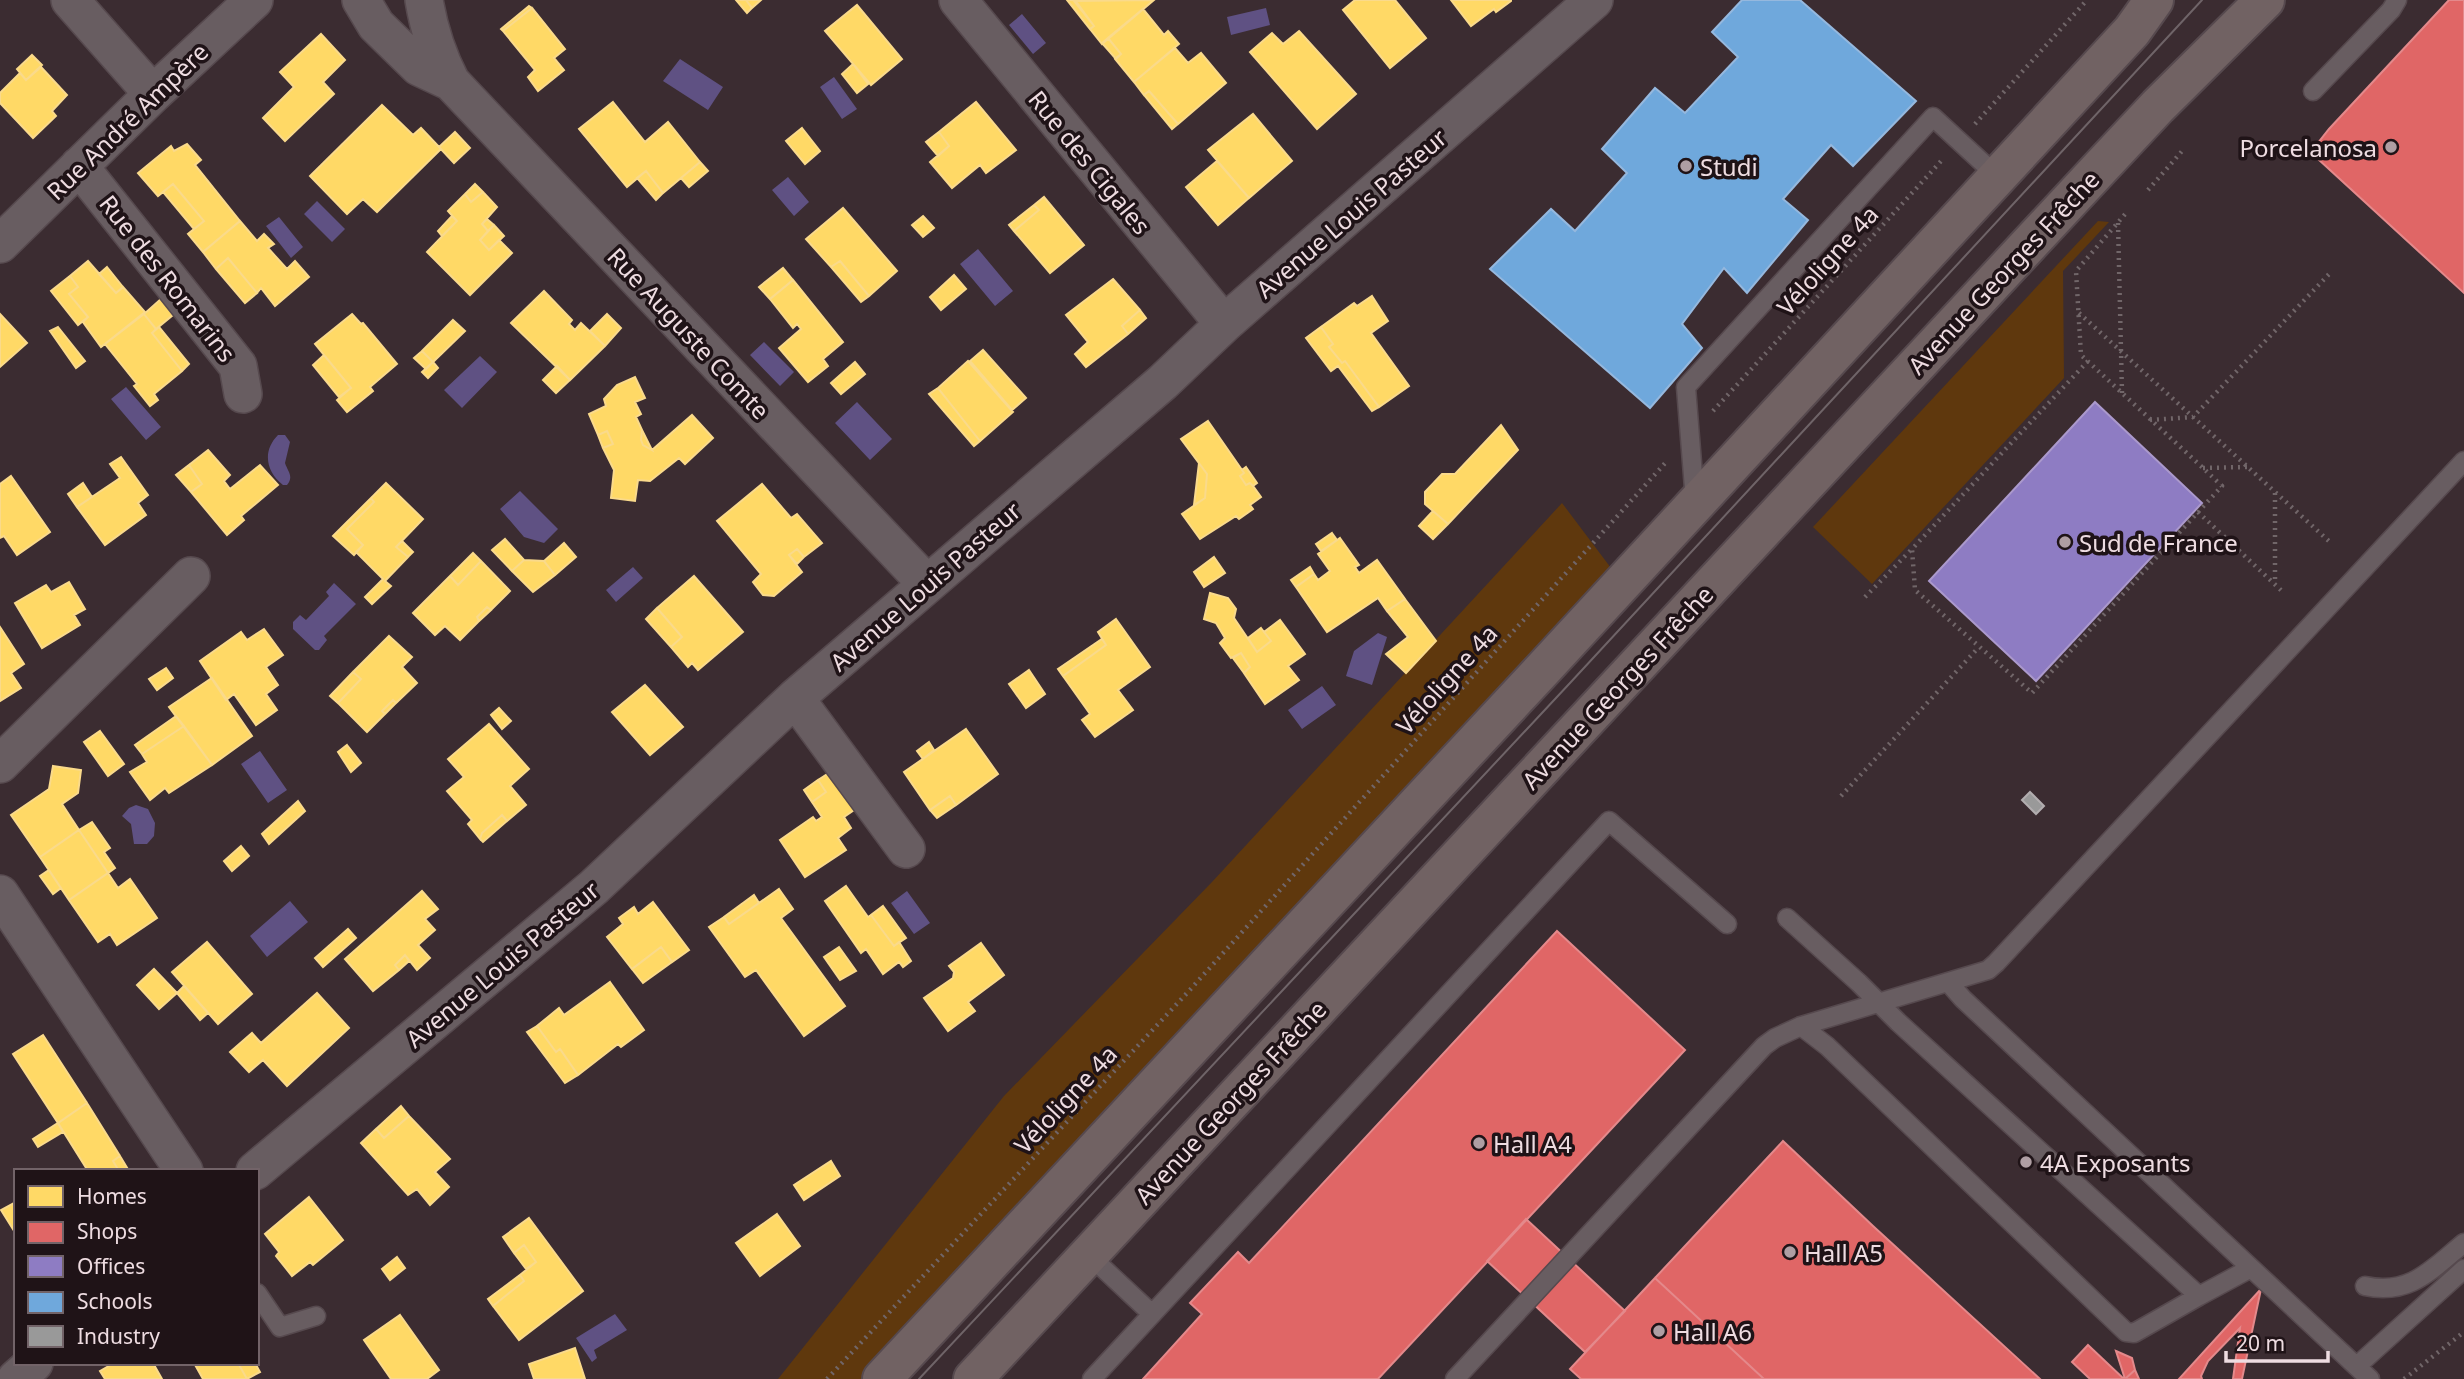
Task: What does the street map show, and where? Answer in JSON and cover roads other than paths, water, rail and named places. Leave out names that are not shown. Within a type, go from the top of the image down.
[{"type":"main road","points":[[882,1379],[2132,31],[2154,0]]},
{"type":"main road","name":"Avenue Georges Frêche","points":[[973,1379],[2108,159],[2264,0]]},
{"type":"street","points":[[70,0],[153,94]]},
{"type":"street","name":"Rue André Ampère","points":[[0,244],[153,94],[254,0]]},
{"type":"street","name":"Rue Auguste Comte","points":[[361,0],[376,25],[419,67],[451,82]]},
{"type":"street","points":[[375,0],[387,4],[414,0]]},
{"type":"street","name":"Rue Auguste Comte","points":[[424,0],[430,33],[451,82],[926,584]]},
{"type":"street","name":"Rue des Cigales","points":[[958,0],[1224,324]]},
{"type":"street","name":"Avenue Louis Pasteur","points":[[257,1169],[594,887],[795,698],[1163,383],[1224,324],[1594,0]]},
{"type":"street","name":"Rue des Romarins","points":[[79,166],[238,366],[243,394]]},
{"type":"street","points":[[0,764],[191,576]]},
{"type":"street","points":[[795,698],[906,849]]},
{"type":"street","points":[[0,894],[183,1169]]},
{"type":"street","points":[[16,1379],[32,1365]]},
{"type":"lane","points":[[2313,91],[2391,10],[2397,0]]},
{"type":"lane","points":[[1695,504],[1686,387],[1933,117],[1997,176]]},
{"type":"lane","points":[[1455,1379],[1774,1038],[1801,1026],[1988,970],[2464,461]]},
{"type":"lane","points":[[1092,1379],[1609,821],[1727,924]]},
{"type":"lane","points":[[1787,918],[2199,1296]]},
{"type":"lane","points":[[1948,982],[1963,999],[2364,1373],[2464,1269]]},
{"type":"lane","points":[[1801,1026],[1827,1046],[2126,1332],[2134,1333],[2251,1268]]},
{"type":"lane","points":[[2365,1286],[2388,1289],[2409,1285],[2464,1242]]},
{"type":"lane","points":[[1088,1255],[1151,1313]]},
{"type":"lane","points":[[259,1296],[280,1327],[316,1317]]},
{"type":"tram line","points":[[919,1379],[1570,683],[2202,0]]},
{"type":"place","name":"Porcelanosa","points":[[2391,147]]},
{"type":"place","name":"Studi","points":[[1686,166]]},
{"type":"place","name":"Sud de France","points":[[2065,542]]},
{"type":"place","name":"Hall A4","points":[[1479,1143]]},
{"type":"place","name":"4A Exposants","points":[[2026,1162]]},
{"type":"place","name":"Hall A5","points":[[1790,1252]]},
{"type":"place","name":"Hall A6","points":[[1659,1331]]}]
